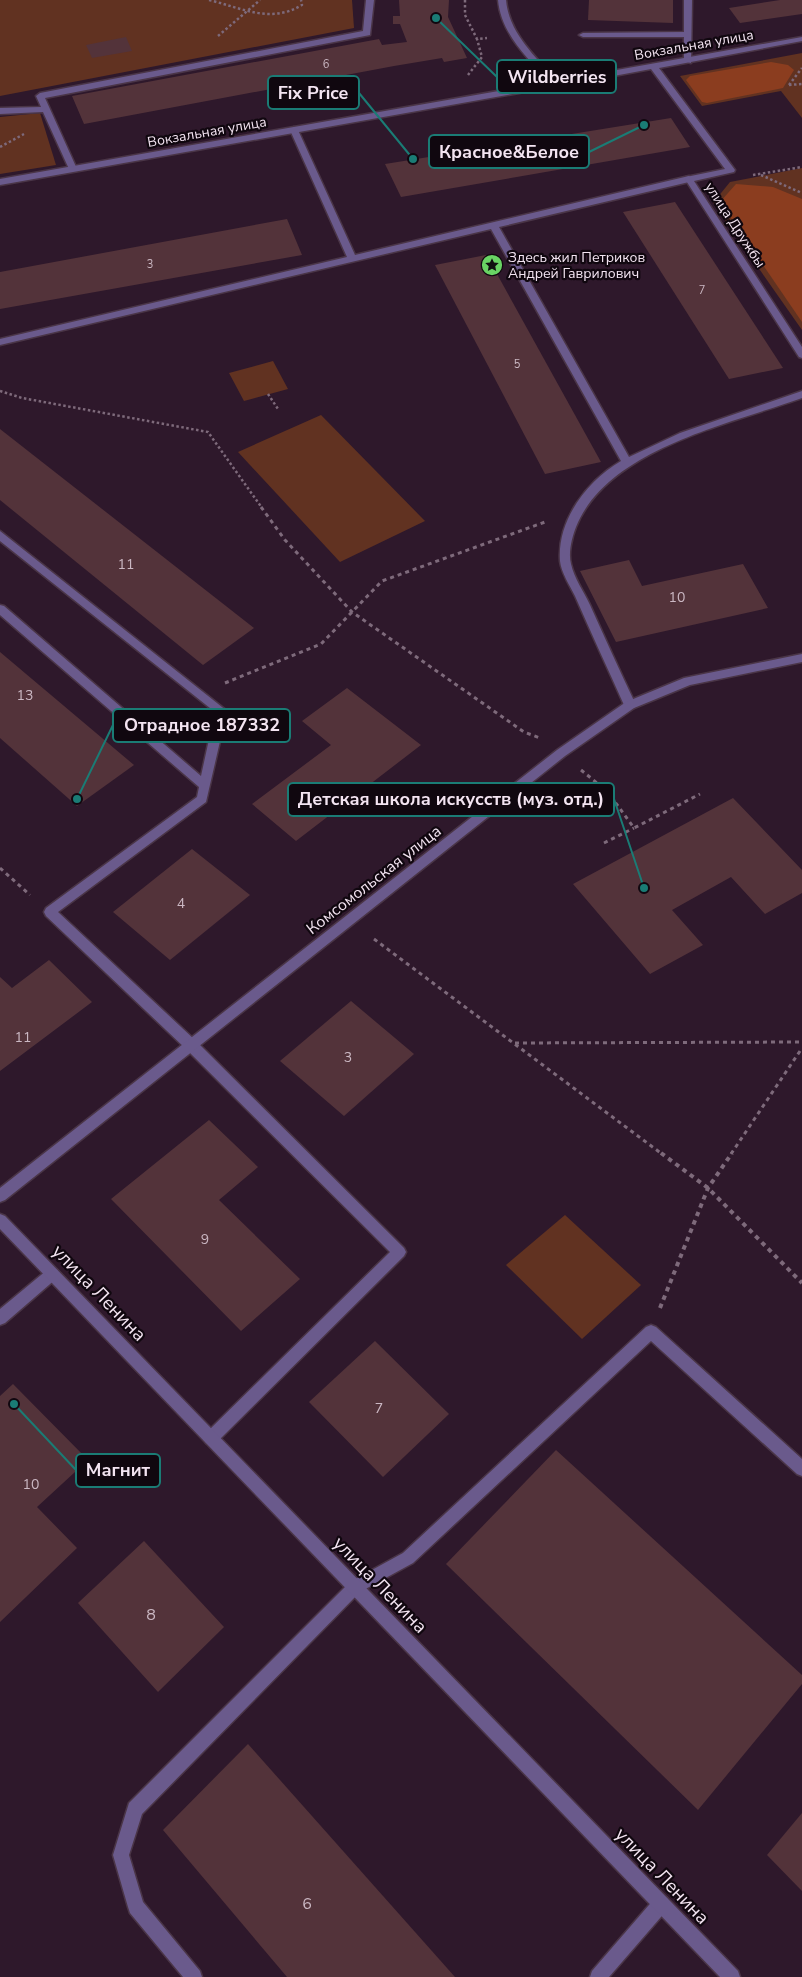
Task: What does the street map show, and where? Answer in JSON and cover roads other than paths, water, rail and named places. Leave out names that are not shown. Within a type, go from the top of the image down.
[{"type":"street","points":[[74,169],[40,96],[367,33],[370,0]]},
{"type":"street","points":[[502,0],[501,8],[514,36],[555,84]]},
{"type":"street","points":[[688,0],[688,60]]},
{"type":"street","points":[[582,35],[688,34]]},
{"type":"street","name":"Вокзальная улица","points":[[0,182],[654,67],[802,39]]},
{"type":"street","name":"улица Дружбы","points":[[654,67],[731,170],[688,179],[802,355]]},
{"type":"street","points":[[0,111],[46,108]]},
{"type":"street","points":[[294,130],[352,259]]},
{"type":"street","points":[[0,342],[688,179]]},
{"type":"street","points":[[493,225],[626,462]]},
{"type":"street","points":[[630,704],[565,563],[567,537],[578,510],[590,492],[606,476],[626,462],[661,444],[802,394]]},
{"type":"street","points":[[0,535],[221,711],[202,799],[50,912],[191,1045],[399,1252],[211,1438]]},
{"type":"street","points":[[0,609],[204,786]]},
{"type":"street","name":"Комсомольская улица","points":[[0,1196],[560,754],[630,704],[688,681],[802,658]]},
{"type":"street","name":"улица Ленина","points":[[0,1220],[732,1977]]},
{"type":"street","points":[[0,1318],[52,1274]]},
{"type":"street","points":[[194,1977],[136,1906],[121,1855],[135,1809],[355,1587],[408,1558],[651,1332],[802,1469]]},
{"type":"street","points":[[598,1977],[661,1904]]},
{"type":"place","name":"Wildberries","points":[[436,18]]},
{"type":"place","name":"Красное&Белое","points":[[644,125]]},
{"type":"place","name":"Fix Price","points":[[413,159]]},
{"type":"place","name":"Здесь жил Петриков Андрей Гаврилович","points":[[492,265]]},
{"type":"place","name":"Отрадное 187332","points":[[77,799]]},
{"type":"place","name":"Детская школа искусств (муз. отд.)","points":[[644,888]]},
{"type":"place","name":"Магнит","points":[[14,1404]]}]
